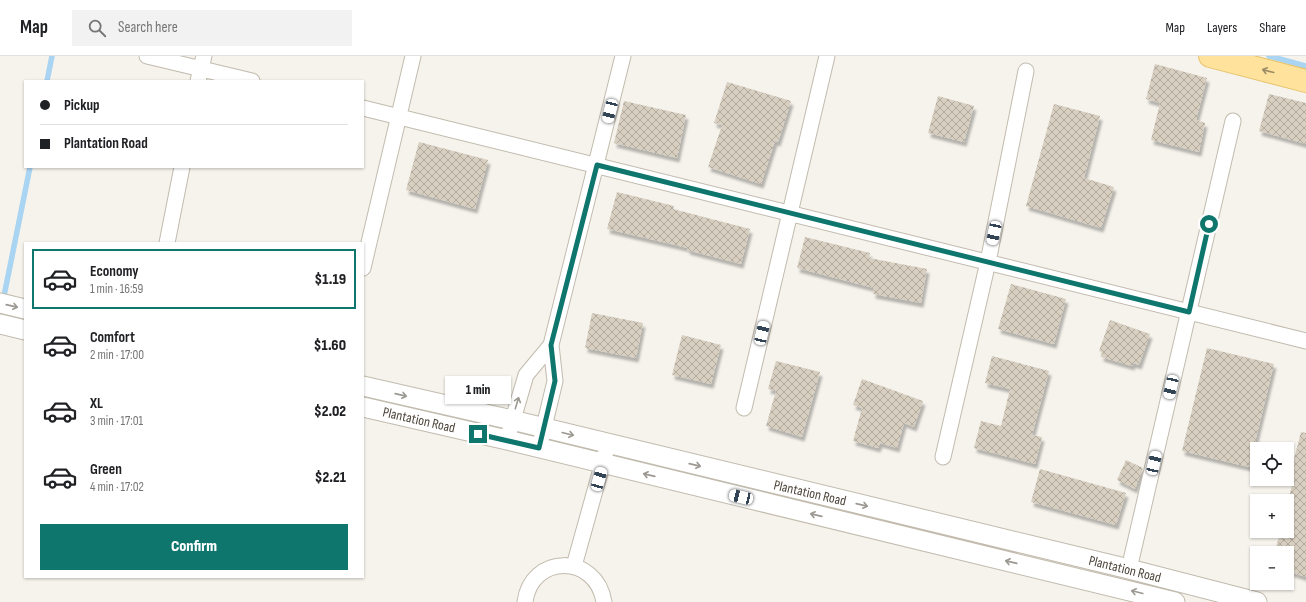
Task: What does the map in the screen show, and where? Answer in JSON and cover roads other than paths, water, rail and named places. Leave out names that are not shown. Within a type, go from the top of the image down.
[{"type":"main road","points":[[1210,56],[1306,82]]},
{"type":"street","points":[[147,56],[248,80]]},
{"type":"street","points":[[364,264],[413,56]]},
{"type":"street","points":[[539,448],[555,381],[551,345],[623,56]]},
{"type":"street","points":[[744,408],[827,56]]},
{"type":"street","points":[[943,457],[988,262],[1026,72]]},
{"type":"street","points":[[364,108],[1306,341]]},
{"type":"street","points":[[1129,569],[1233,121]]},
{"type":"street","points":[[167,242],[182,168]]},
{"type":"street","points":[[0,303],[24,309]]},
{"type":"street","points":[[0,324],[24,330]]},
{"type":"street","points":[[507,440],[526,376],[551,345]]},
{"type":"street","name":"Plantation Road","points":[[364,386],[512,420],[1129,569],[1257,602]]},
{"type":"street","name":"Plantation Road","points":[[364,408],[507,440],[1175,602]]},
{"type":"street","points":[[574,566],[608,444]]},
{"type":"street","points":[[525,602],[530,585],[544,571],[559,566],[574,566],[584,570],[592,576],[598,584],[604,602]]},
{"type":"waterway","points":[[47,80],[52,56]]},
{"type":"waterway","points":[[1269,56],[1306,66]]},
{"type":"waterway","points":[[4,296],[30,168]]}]
